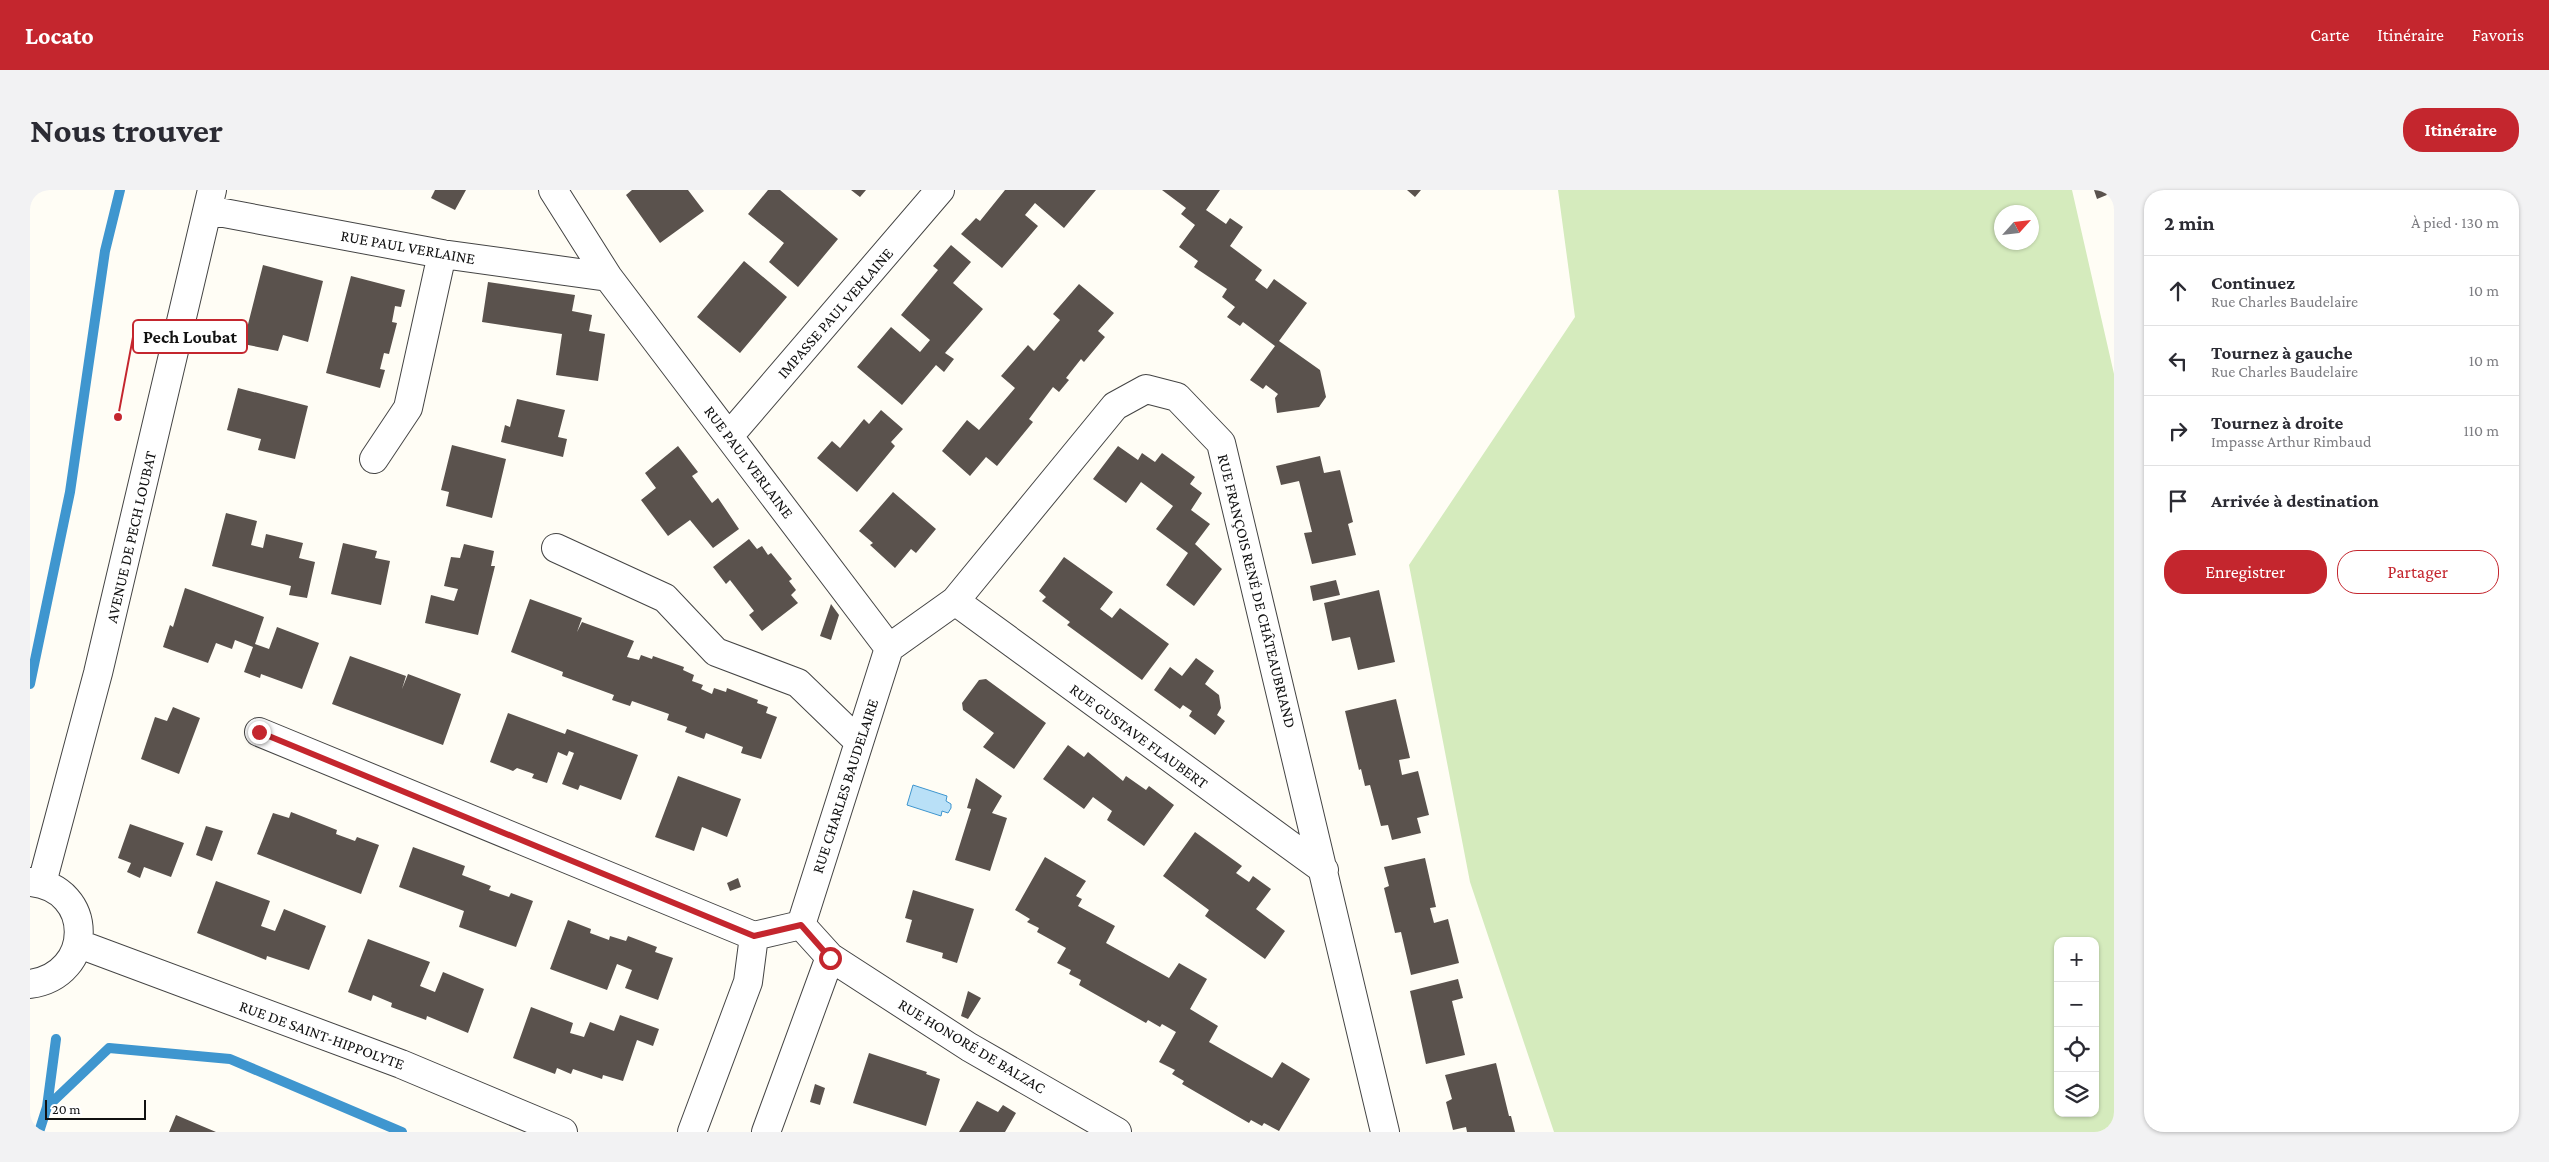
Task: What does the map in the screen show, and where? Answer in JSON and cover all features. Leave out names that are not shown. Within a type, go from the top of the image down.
[{"type":"street","name":"RUE PAUL VERLAINE","points":[[553,190],[608,276],[889,648]]},
{"type":"street","name":"IMPASSE PAUL VERLAINE","points":[[730,436],[940,190]]},
{"type":"street","name":"RUE PAUL VERLAINE","points":[[210,200],[442,254],[608,276]]},
{"type":"street","name":"AVENUE DE PECH LOUBAT","points":[[36,882],[98,674],[210,200]]},
{"type":"street","points":[[374,459],[408,408],[442,254]]},
{"type":"street","name":"RUE FRANÇOIS RENÉ DE CHÂTEAUBRIAND","points":[[889,648],[955,601],[1115,406],[1146,389],[1177,397],[1221,443],[1385,1132]]},
{"type":"street","points":[[556,548],[665,598],[716,652],[798,683],[859,742]]},
{"type":"street","name":"RUE GUSTAVE FLAUBERT","points":[[955,601],[1324,870]]},
{"type":"street","name":"RUE CHARLES BAUDELAIRE","points":[[801,925],[889,648]]},
{"type":"street","points":[[259,732],[754,936],[801,925],[830,958],[766,1132]]},
{"type":"street","points":[[30,984],[44,982],[60,974],[72,960],[78,944],[79,929],[76,914],[68,900],[56,890],[36,882]]},
{"type":"street","points":[[692,1132],[748,982],[754,936]]},
{"type":"street","name":"RUE DE SAINT-HIPPOLYTE","points":[[78,944],[401,1064],[563,1132]]},
{"type":"street","name":"RUE HONORÉ DE BALZAC","points":[[830,958],[969,1047],[1117,1132]]},
{"type":"green space","points":[[1558,190],[2072,190],[2114,374],[2114,1132],[1554,1132],[1470,882],[1409,565],[1575,317]]},
{"type":"water","points":[[913,785],[947,796],[946,801],[951,804],[948,813],[942,811],[941,816],[907,805]]},
{"type":"building","points":[[435,190],[466,190],[455,210],[431,198]]},
{"type":"building","points":[[632,190],[688,190],[704,211],[660,243],[626,195]]},
{"type":"building","points":[[768,190],[780,190],[838,239],[798,287],[769,262],[784,243],[748,214]]},
{"type":"building","points":[[851,190],[866,190],[860,197]]},
{"type":"building","points":[[1005,190],[1096,190],[1064,228],[1035,203],[1025,215],[1038,226],[1002,268],[961,234],[976,218],[980,221]]},
{"type":"building","points":[[1162,190],[1220,190],[1206,210],[1226,224],[1230,218],[1243,227],[1230,246],[1262,270],[1255,280],[1267,289],[1274,279],[1307,303],[1279,341],[1320,370],[1326,397],[1319,407],[1277,413],[1275,398],[1278,394],[1266,385],[1263,389],[1250,380],[1275,346],[1243,322],[1240,326],[1227,317],[1235,307],[1222,297],[1227,289],[1194,267],[1198,261],[1179,247],[1195,225],[1181,214],[1186,208]]},
{"type":"building","points":[[1407,190],[1421,190],[1415,197]]},
{"type":"building","points":[[2094,190],[2114,190],[2114,192],[2097,199]]},
{"type":"building","points":[[951,245],[971,262],[953,283],[983,309],[945,353],[954,359],[944,372],[936,365],[902,405],[857,367],[891,327],[920,352],[930,340],[901,315],[938,270],[933,266]]},
{"type":"building","points":[[744,261],[787,297],[740,353],[697,317]]},
{"type":"building","points":[[263,265],[323,281],[308,342],[283,335],[278,351],[243,344]]},
{"type":"building","points":[[351,276],[405,290],[401,307],[395,306],[392,322],[397,323],[389,354],[384,353],[380,369],[385,370],[380,388],[326,373]]},
{"type":"building","points":[[488,282],[575,295],[572,311],[592,315],[589,331],[605,334],[598,381],[556,375],[562,334],[482,322]]},
{"type":"building","points":[[1079,284],[1114,313],[1098,331],[1105,337],[1084,362],[1081,359],[1066,378],[1069,380],[1059,392],[1053,387],[1029,419],[1033,422],[997,466],[986,457],[970,476],[942,451],[967,420],[979,430],[1015,388],[1001,376],[1028,345],[1034,351],[1060,320],[1053,314]]},
{"type":"building","points":[[238,388],[308,406],[295,459],[258,450],[261,439],[227,430]]},
{"type":"building","points":[[517,399],[565,410],[558,437],[567,439],[563,457],[501,442],[505,425],[510,427]]},
{"type":"building","points":[[881,410],[903,429],[891,442],[895,446],[857,492],[817,458],[832,441],[840,448],[864,419],[869,424]]},
{"type":"building","points":[[452,445],[506,459],[492,518],[446,506],[449,492],[441,490]]},
{"type":"building","points":[[678,446],[698,472],[692,476],[712,503],[718,498],[739,529],[713,548],[690,520],[668,536],[641,500],[656,488],[645,473]]},
{"type":"building","points":[[1118,446],[1138,460],[1142,453],[1155,462],[1162,453],[1195,477],[1190,484],[1202,493],[1191,510],[1210,524],[1195,544],[1222,569],[1194,606],[1166,585],[1188,553],[1156,529],[1173,506],[1141,482],[1126,503],[1093,479]]},
{"type":"building","points":[[1320,456],[1324,473],[1340,470],[1353,522],[1348,524],[1356,555],[1312,564],[1304,533],[1312,532],[1299,481],[1281,485],[1276,466]]},
{"type":"building","points":[[893,492],[936,529],[916,553],[911,549],[895,568],[870,545],[873,543],[859,531]]},
{"type":"building","points":[[226,513],[257,521],[251,545],[263,548],[266,534],[303,543],[299,558],[315,562],[307,598],[289,595],[291,586],[212,566]]},
{"type":"building","points":[[749,539],[757,549],[762,546],[768,555],[771,553],[792,579],[789,581],[796,590],[791,595],[798,603],[762,631],[749,615],[754,611],[730,580],[726,584],[713,567]]},
{"type":"building","points":[[343,543],[377,551],[375,558],[390,561],[381,605],[331,594]]},
{"type":"building","points":[[464,544],[494,551],[491,566],[495,566],[478,635],[425,623],[431,595],[454,601],[458,589],[444,586],[451,557],[460,558]]},
{"type":"building","points":[[1064,557],[1113,592],[1100,609],[1112,618],[1120,608],[1169,644],[1142,680],[1067,625],[1070,622],[1042,601],[1046,597],[1039,591]]},
{"type":"building","points":[[1336,580],[1340,595],[1313,601],[1310,586]]},
{"type":"building","points":[[185,588],[264,617],[255,644],[269,649],[277,627],[319,643],[302,689],[261,674],[260,678],[244,672],[253,647],[235,640],[232,649],[216,643],[208,663],[163,647],[170,625],[173,627]]},
{"type":"building","points":[[1379,590],[1395,662],[1358,670],[1350,637],[1332,641],[1324,603]]},
{"type":"building","points":[[530,599],[582,618],[577,632],[582,622],[634,641],[627,657],[639,660],[641,655],[652,659],[653,656],[684,667],[683,670],[694,675],[692,681],[703,685],[701,689],[712,694],[714,688],[726,692],[727,688],[758,700],[757,703],[768,707],[766,713],[777,717],[761,759],[741,753],[743,747],[706,733],[704,739],[685,732],[687,727],[667,720],[669,714],[632,701],[630,706],[612,700],[614,695],[562,676],[563,672],[511,652]]},
{"type":"building","points":[[831,604],[839,615],[831,640],[820,636]]},
{"type":"building","points":[[350,656],[406,676],[402,689],[408,674],[461,694],[443,745],[332,704]]},
{"type":"building","points":[[1196,658],[1214,671],[1205,684],[1219,695],[1221,708],[1217,715],[1225,721],[1215,735],[1189,716],[1192,711],[1183,705],[1180,709],[1154,690],[1170,667],[1182,676]]},
{"type":"building","points":[[986,679],[1046,723],[1014,769],[983,747],[994,733],[963,710],[962,703],[979,680]]},
{"type":"building","points":[[1396,699],[1410,758],[1399,760],[1402,775],[1418,771],[1429,815],[1417,818],[1421,833],[1392,840],[1388,825],[1381,826],[1370,785],[1365,786],[1361,769],[1359,770],[1345,711]]},
{"type":"building","points":[[173,707],[200,718],[179,774],[141,759],[155,717],[167,721]]},
{"type":"building","points":[[508,713],[565,734],[567,729],[638,755],[621,800],[580,785],[578,790],[562,784],[574,753],[569,751],[567,756],[558,752],[547,783],[532,778],[534,774],[517,768],[513,771],[490,762]]},
{"type":"building","points":[[1068,745],[1084,757],[1088,752],[1123,781],[1126,776],[1146,790],[1149,786],[1174,805],[1144,846],[1107,820],[1112,811],[1093,797],[1084,809],[1043,779]]},
{"type":"building","points":[[678,776],[741,799],[727,837],[702,827],[694,851],[655,837]]},
{"type":"building","points":[[976,778],[1002,796],[992,813],[1007,818],[990,871],[955,860],[971,809],[967,808]]},
{"type":"building","points":[[291,812],[337,830],[336,834],[355,841],[357,837],[379,845],[361,894],[257,854],[273,813],[289,818]]},
{"type":"building","points":[[130,824],[184,843],[171,877],[144,867],[140,878],[127,872],[131,863],[118,858]]},
{"type":"building","points":[[206,826],[223,831],[212,861],[196,855]]},
{"type":"building","points":[[1195,832],[1242,866],[1236,873],[1249,882],[1253,876],[1271,889],[1256,909],[1285,931],[1265,959],[1205,916],[1209,910],[1163,876]]},
{"type":"building","points":[[413,847],[465,866],[462,875],[491,886],[489,890],[509,897],[511,893],[533,901],[516,947],[459,927],[464,911],[399,887]]},
{"type":"building","points":[[1045,857],[1086,881],[1076,896],[1082,899],[1078,906],[1115,926],[1106,943],[1169,978],[1179,963],[1207,979],[1190,1009],[1218,1026],[1209,1042],[1272,1078],[1282,1062],[1310,1079],[1279,1131],[1264,1123],[1262,1126],[1251,1120],[1249,1123],[1182,1084],[1184,1081],[1172,1074],[1175,1070],[1159,1062],[1176,1032],[1162,1024],[1160,1027],[1148,1020],[1146,1023],[1079,985],[1081,980],[1069,974],[1071,970],[1057,963],[1066,948],[1037,932],[1039,928],[1027,922],[1030,919],[1015,910]]},
{"type":"building","points":[[1425,858],[1436,907],[1430,908],[1434,923],[1448,919],[1459,963],[1411,975],[1401,932],[1395,933],[1384,888],[1389,886],[1384,867]]},
{"type":"building","points":[[738,878],[741,887],[730,891],[727,883]]},
{"type":"building","points":[[216,881],[270,901],[261,926],[275,931],[284,909],[326,926],[309,970],[267,956],[266,960],[197,933]]},
{"type":"building","points":[[913,890],[974,909],[957,963],[942,958],[943,953],[906,942],[912,920],[905,918]]},
{"type":"building","points":[[568,920],[591,929],[590,933],[609,940],[610,936],[626,941],[628,936],[657,947],[655,952],[673,958],[658,1000],[625,988],[632,970],[617,964],[607,990],[550,969]]},
{"type":"building","points":[[368,939],[430,962],[420,986],[435,992],[443,972],[484,989],[468,1033],[427,1016],[426,1020],[391,1007],[392,1003],[373,995],[371,1001],[348,992]]},
{"type":"building","points":[[1458,979],[1463,998],[1452,1001],[1465,1055],[1426,1064],[1410,991]]},
{"type":"building","points":[[968,991],[981,998],[968,1019],[961,1016]]},
{"type":"building","points":[[531,1007],[573,1023],[570,1033],[584,1037],[590,1022],[614,1031],[620,1015],[659,1029],[653,1046],[637,1040],[623,1081],[603,1075],[602,1079],[573,1069],[571,1074],[557,1068],[555,1074],[513,1058]]},
{"type":"building","points":[[869,1053],[927,1072],[926,1074],[940,1079],[926,1126],[853,1103]]},
{"type":"building","points":[[1496,1063],[1509,1116],[1511,1116],[1515,1132],[1467,1132],[1466,1127],[1453,1130],[1446,1102],[1452,1099],[1445,1075]]},
{"type":"building","points":[[815,1084],[825,1088],[820,1105],[810,1102]]},
{"type":"building","points":[[977,1101],[998,1112],[1003,1105],[1016,1113],[1005,1132],[959,1132]]},
{"type":"building","points":[[176,1115],[216,1132],[169,1132]]},
{"type":"waterway","points":[[30,684],[70,492],[105,251],[120,190]]},
{"type":"waterway","points":[[39,1132],[47,1107],[56,1039]]},
{"type":"waterway","points":[[47,1107],[109,1048],[230,1059],[402,1132]]},
{"type":"place","name":"Pech Loubat","points":[[118,417]]},
{"type":"route","points":[[259,732],[754,936],[801,925],[830,958]]}]
